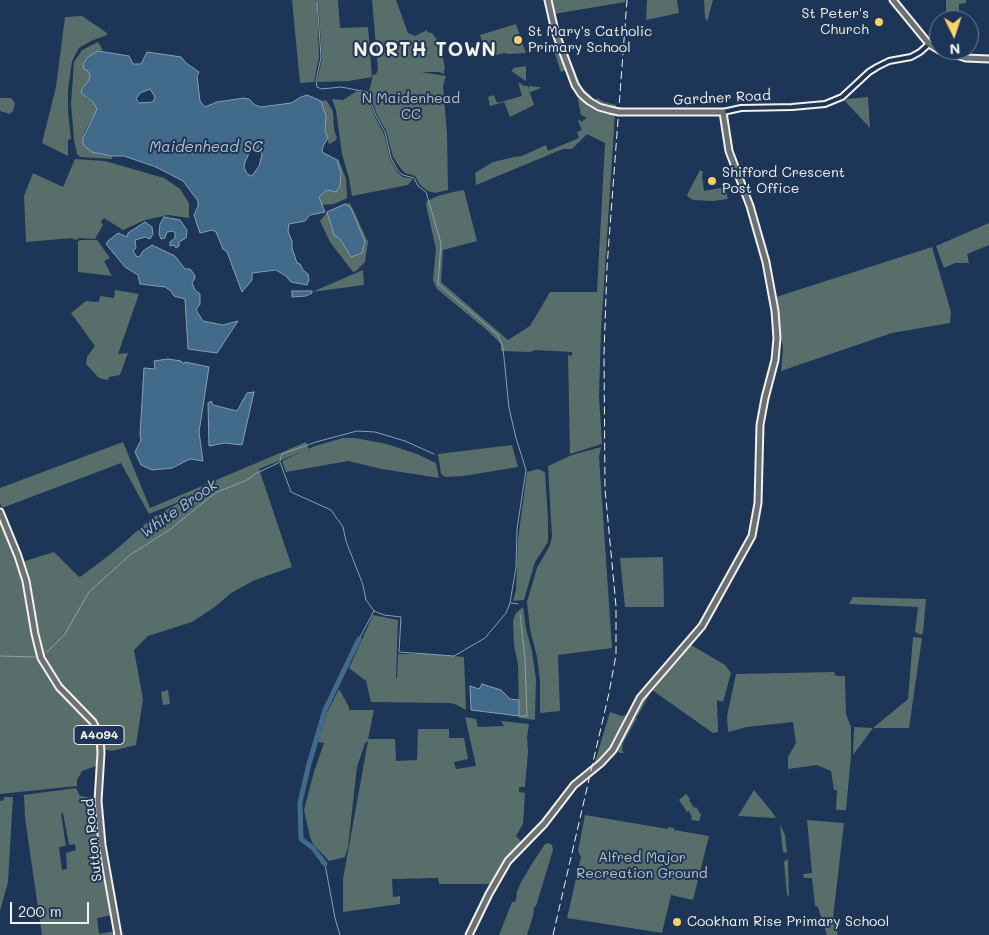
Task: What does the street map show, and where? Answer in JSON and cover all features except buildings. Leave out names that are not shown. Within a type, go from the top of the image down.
[{"type":"main road","name":"Gardner Road","points":[[548,0],[561,49],[575,84],[581,94],[589,101],[599,107],[621,112],[723,112]]},
{"type":"main road","points":[[893,0],[929,44]]},
{"type":"main road","points":[[469,935],[508,861],[544,824],[574,785],[601,763],[612,750],[635,706],[702,626],[752,536],[758,503],[760,425],[775,360],[775,310],[766,262],[750,206],[729,151],[723,112]]},
{"type":"main road","name":"Sutton Road","points":[[0,512],[18,556],[30,594],[35,634],[41,658],[59,687],[93,722],[100,736],[101,753],[98,801],[102,846],[118,935]]},
{"type":"street","name":"Gardner Road","points":[[723,112],[740,108],[825,104],[842,97],[877,67],[911,57],[929,44]]},
{"type":"green space","points":[[292,0],[315,0],[317,3],[319,57],[314,82],[300,83]]},
{"type":"green space","points":[[318,0],[338,0],[340,28],[368,27],[372,77],[349,81],[317,82],[322,58]]},
{"type":"green space","name":"N Maidenhead CC","points":[[372,0],[396,0],[408,33],[415,36],[427,30],[427,32],[432,33],[440,44],[445,68],[444,74],[439,72],[421,72],[446,76],[443,86],[447,133],[448,190],[435,193],[428,191],[420,185],[415,176],[405,173],[393,157],[386,130],[377,115],[369,92],[373,75],[378,70]]},
{"type":"green space","points":[[552,0],[625,0],[625,2],[554,14],[557,25],[555,25],[551,6],[554,11]]},
{"type":"green space","points":[[647,0],[677,0],[679,13],[646,20]]},
{"type":"green space","points":[[704,0],[713,0],[707,22],[705,17]]},
{"type":"green space","points":[[946,0],[966,0],[966,3],[959,4],[959,10],[946,10]]},
{"type":"green space","points":[[82,16],[107,33],[107,35],[79,48],[72,61],[68,90],[71,139],[68,140],[68,156],[42,143],[56,87],[65,17]]},
{"type":"green space","points":[[516,24],[526,53],[504,53],[493,56],[489,45],[484,47],[480,35]]},
{"type":"green space","points":[[98,42],[103,50],[88,57],[83,64],[90,75],[89,80],[82,89],[86,98],[93,102],[97,109],[85,131],[83,144],[92,152],[112,156],[112,159],[80,157],[77,154],[74,139],[71,104],[74,62],[82,50]]},
{"type":"green space","points":[[557,46],[566,70],[561,72],[553,48]]},
{"type":"green space","points":[[569,57],[581,86],[595,100],[597,101],[597,98],[616,105],[616,109],[604,107],[591,100],[579,89]]},
{"type":"green space","points":[[526,66],[526,81],[511,71],[514,68]]},
{"type":"green space","points":[[518,82],[528,86],[529,90],[529,86],[541,88],[528,93],[530,93],[534,105],[510,117],[504,102],[490,106],[488,97],[494,95],[497,103],[522,96]]},
{"type":"green space","points":[[357,91],[365,93],[368,97],[374,115],[384,134],[390,158],[397,172],[403,177],[413,179],[408,185],[352,196],[342,154],[336,110],[332,99],[343,100]]},
{"type":"green space","points":[[868,97],[870,128],[845,101],[847,99]]},
{"type":"green space","points":[[0,98],[11,98],[15,103],[10,114],[0,111]]},
{"type":"green space","points":[[579,98],[607,112],[615,113],[601,330],[599,396],[602,444],[570,454],[568,355],[572,356],[572,352],[501,351],[501,344],[488,331],[437,289],[433,280],[436,249],[426,205],[427,201],[438,196],[464,190],[477,241],[443,250],[441,282],[508,340],[530,326],[550,292],[597,292],[605,143],[587,134],[572,149],[563,149],[476,185],[475,173],[493,162],[522,156],[546,145],[548,151],[579,138],[577,132],[582,130],[578,121],[580,120],[581,122],[587,118],[581,115]]},
{"type":"green space","points":[[326,100],[333,111],[334,130],[337,138],[329,144],[325,131],[326,116],[321,101]]},
{"type":"green space","points":[[338,158],[346,179],[347,198],[334,204],[321,205],[319,197],[322,193],[327,190],[336,192],[341,173]]},
{"type":"green space","points":[[75,159],[105,161],[164,178],[180,189],[189,203],[189,218],[168,215],[145,220],[123,230],[104,218],[101,222],[103,225],[95,239],[80,238],[75,240],[72,238],[26,242],[24,196],[33,173],[63,187]]},
{"type":"green space","points":[[700,170],[703,172],[704,191],[725,187],[728,199],[713,201],[693,200],[688,197],[687,195]]},
{"type":"green space","points":[[350,203],[368,242],[365,262],[353,272],[330,242],[320,221],[327,212],[334,234],[340,239],[351,257],[351,208],[345,204]]},
{"type":"green space","points":[[989,223],[989,245],[967,254],[969,263],[955,263],[944,268],[936,246]]},
{"type":"green space","points":[[97,240],[110,258],[104,261],[112,276],[78,272],[78,241]]},
{"type":"green space","points":[[932,247],[951,312],[950,323],[892,333],[781,371],[783,349],[776,297]]},
{"type":"green space","points":[[363,270],[364,285],[312,292]]},
{"type":"green space","points":[[115,290],[139,294],[118,354],[128,353],[120,375],[109,377],[108,380],[99,378],[86,364],[87,357],[95,346],[71,313],[86,301],[99,302],[100,296],[114,298]]},
{"type":"green space","points":[[343,438],[355,438],[387,444],[417,454],[436,463],[439,478],[382,469],[348,461],[286,472],[282,461],[315,446]]},
{"type":"green space","points":[[123,442],[150,508],[306,442],[309,449],[259,469],[292,567],[255,580],[231,593],[192,622],[148,636],[134,650],[143,699],[136,745],[112,751],[103,749],[100,730],[95,719],[72,699],[54,675],[57,689],[91,722],[95,730],[99,742],[99,765],[82,771],[77,780],[77,786],[0,794],[0,514],[22,562],[54,552],[80,577],[112,553],[152,518],[184,500],[149,514],[121,463],[2,508],[0,488]],"holes":[[[204,492],[195,499],[184,500]]]},
{"type":"green space","points":[[512,445],[518,467],[463,476],[445,477],[441,474],[438,454]]},
{"type":"green space","points":[[601,447],[599,457],[612,648],[558,655],[560,711],[540,713],[540,680],[527,602],[537,568],[550,545],[552,537],[548,466],[572,455]]},
{"type":"green space","points":[[538,469],[545,472],[548,542],[535,562],[524,600],[513,601],[516,590],[518,539],[527,472]]},
{"type":"green space","points":[[663,557],[664,607],[625,607],[620,558]]},
{"type":"green space","points":[[853,597],[926,599],[923,633],[921,635],[915,632],[918,607],[849,604]]},
{"type":"green space","points":[[523,607],[536,679],[535,720],[519,718],[518,665],[514,645],[513,621],[516,613]]},
{"type":"green space","points":[[373,615],[398,620],[396,678],[398,654],[464,657],[466,710],[449,703],[371,702],[366,681],[349,668]]},
{"type":"green space","points":[[913,637],[922,638],[909,728],[873,728],[908,699]]},
{"type":"green space","points":[[691,645],[725,665],[731,673],[723,702],[717,700],[718,732],[713,733],[652,690],[637,717],[632,715],[642,699]]},
{"type":"green space","points":[[834,672],[836,676],[845,676],[846,714],[851,727],[851,756],[846,810],[836,810],[837,790],[834,790],[831,771],[817,765],[788,769],[788,757],[796,743],[793,722],[747,727],[728,732],[727,716],[736,674]]},
{"type":"green space","points":[[339,689],[349,710],[374,710],[368,739],[395,739],[396,761],[417,760],[418,729],[449,729],[449,738],[464,738],[468,759],[454,762],[456,769],[476,766],[465,717],[476,719],[478,727],[504,726],[501,721],[529,724],[525,787],[519,787],[519,792],[525,793],[523,824],[516,836],[522,842],[510,853],[490,884],[439,884],[438,878],[392,879],[393,897],[400,896],[400,904],[343,912],[343,879],[368,741],[365,743],[357,767],[348,847],[345,857],[329,861],[313,844],[304,810],[324,743],[318,742],[327,713]]},
{"type":"green space","points":[[168,690],[170,704],[163,705],[161,692]]},
{"type":"green space","points":[[610,712],[622,716],[627,715],[611,749],[594,765]]},
{"type":"green space","points":[[632,716],[637,718],[623,743],[622,750],[624,753],[620,753],[617,751],[617,747]]},
{"type":"green space","points":[[854,727],[873,728],[853,755]]},
{"type":"green space","points":[[76,788],[80,796],[98,799],[102,860],[98,861],[100,879],[106,879],[113,915],[97,918],[99,934],[115,931],[116,935],[42,935],[25,818],[24,795]],"holes":[[[63,813],[69,845],[75,844],[76,850],[66,853],[67,869],[62,870],[59,847],[66,846],[61,814]]]},
{"type":"green space","points":[[754,790],[772,812],[776,818],[738,816]]},
{"type":"green space","points":[[686,794],[694,808],[696,807],[701,815],[699,821],[692,820],[689,811],[687,812],[679,800]]},
{"type":"green space","points":[[4,797],[13,797],[8,882],[0,911],[0,801],[4,800]]},
{"type":"green space","name":"Alfred Major Recreation Ground","points":[[585,815],[668,829],[668,827],[674,828],[674,830],[709,836],[693,900],[671,895],[662,933],[567,918],[581,857],[578,851]]},
{"type":"green space","points":[[807,820],[844,823],[833,918],[838,935],[827,935],[818,907],[815,906],[812,878],[804,878],[803,874],[812,873]]},
{"type":"green space","points":[[780,824],[785,835],[787,853],[783,852]]},
{"type":"green space","points":[[545,844],[552,845],[553,850],[527,935],[499,935],[512,902],[515,902],[521,882]]},
{"type":"green space","points":[[787,859],[789,896],[787,895],[784,862]]},
{"type":"water","name":"Maidenhead SC","points":[[98,51],[129,56],[133,64],[141,64],[147,52],[181,57],[199,72],[197,76],[200,101],[205,107],[217,102],[244,98],[261,107],[291,103],[307,95],[321,101],[326,116],[325,131],[328,138],[322,152],[337,160],[341,173],[340,186],[336,192],[327,190],[319,197],[325,212],[310,215],[305,221],[289,224],[288,231],[297,263],[308,274],[309,280],[307,285],[291,282],[286,276],[276,270],[252,273],[252,280],[242,292],[227,252],[223,249],[216,232],[212,230],[200,233],[194,215],[198,201],[183,181],[156,167],[124,156],[92,152],[83,144],[83,138],[97,109],[93,102],[81,93],[90,76],[88,71],[84,69],[83,64],[88,57]],"holes":[[[150,89],[155,97],[153,102],[139,103],[136,99],[140,93]],[[256,148],[260,150],[262,155],[259,166],[252,176],[247,174],[244,167],[250,151]]]},
{"type":"water","points":[[345,204],[351,208],[365,242],[362,253],[351,257],[340,239],[334,235],[327,212]]},
{"type":"water","points":[[164,217],[180,220],[187,230],[186,238],[179,242],[179,246],[176,248],[174,245],[170,246],[170,242],[175,238],[173,231],[167,232],[165,238],[161,239],[159,234],[160,224]]},
{"type":"water","points":[[145,222],[152,227],[153,234],[150,239],[145,237],[135,240],[136,248],[133,251],[137,257],[152,245],[175,256],[185,269],[190,269],[194,274],[195,278],[192,283],[195,290],[200,294],[200,304],[196,310],[203,321],[223,325],[238,321],[217,353],[188,349],[185,299],[174,296],[165,287],[140,284],[138,275],[125,267],[106,244],[118,233],[127,237],[128,233]]},
{"type":"water","points":[[292,291],[312,291],[312,293],[306,296],[292,297]]},
{"type":"water","points":[[168,359],[181,361],[184,364],[185,362],[209,367],[199,432],[203,461],[190,459],[172,468],[152,470],[141,465],[135,452],[141,440],[144,368],[155,369],[154,361]]},
{"type":"water","points":[[254,392],[242,445],[225,443],[209,446],[208,403],[211,401],[213,405],[237,411],[247,393]]},
{"type":"water","points":[[482,684],[501,690],[510,699],[519,700],[519,716],[471,710],[470,686],[479,689]]},
{"type":"waterway","points":[[47,652],[65,634],[89,592],[130,555],[172,528],[215,493],[247,480],[280,462],[291,492],[331,510],[343,527],[346,541],[363,585],[366,600],[374,611],[384,615],[401,617],[399,652],[454,656],[485,638],[506,613],[510,603],[516,567],[517,529],[526,470],[509,408],[503,348],[498,335],[438,284],[441,243],[426,192],[418,186],[414,178],[403,175],[398,171],[391,158],[385,132],[375,114],[367,92],[341,87],[322,89],[317,87],[316,81],[321,57],[317,0]]},
{"type":"waterway","points":[[280,461],[282,454],[316,442],[357,431],[375,432],[405,441],[434,454]]},
{"type":"waterway","points":[[511,603],[518,604]]},
{"type":"waterway","points":[[359,639],[374,611]]},
{"type":"waterway","points":[[519,716],[527,716],[525,659],[520,614]]},
{"type":"waterway","points":[[325,864],[313,848],[301,839],[300,802],[325,710],[359,639]]},
{"type":"waterway","name":"White Brook","points":[[0,656],[35,657]]},
{"type":"waterway","points":[[325,864],[340,935]]},
{"type":"railway","points":[[553,935],[609,693],[616,655],[616,606],[605,489],[604,354],[607,267],[627,0]]},
{"type":"place","name":"St Peter's Church","points":[[879,22]]},
{"type":"place","name":"St Mary's Catholic Primary School","points":[[518,40]]},
{"type":"place","name":"Shifford Crescent Post Office","points":[[712,181]]},
{"type":"place","name":"Cookham Rise Primary School","points":[[677,922]]},
{"type":"district","name":"NORTH TOWN","points":[[425,50]]}]
